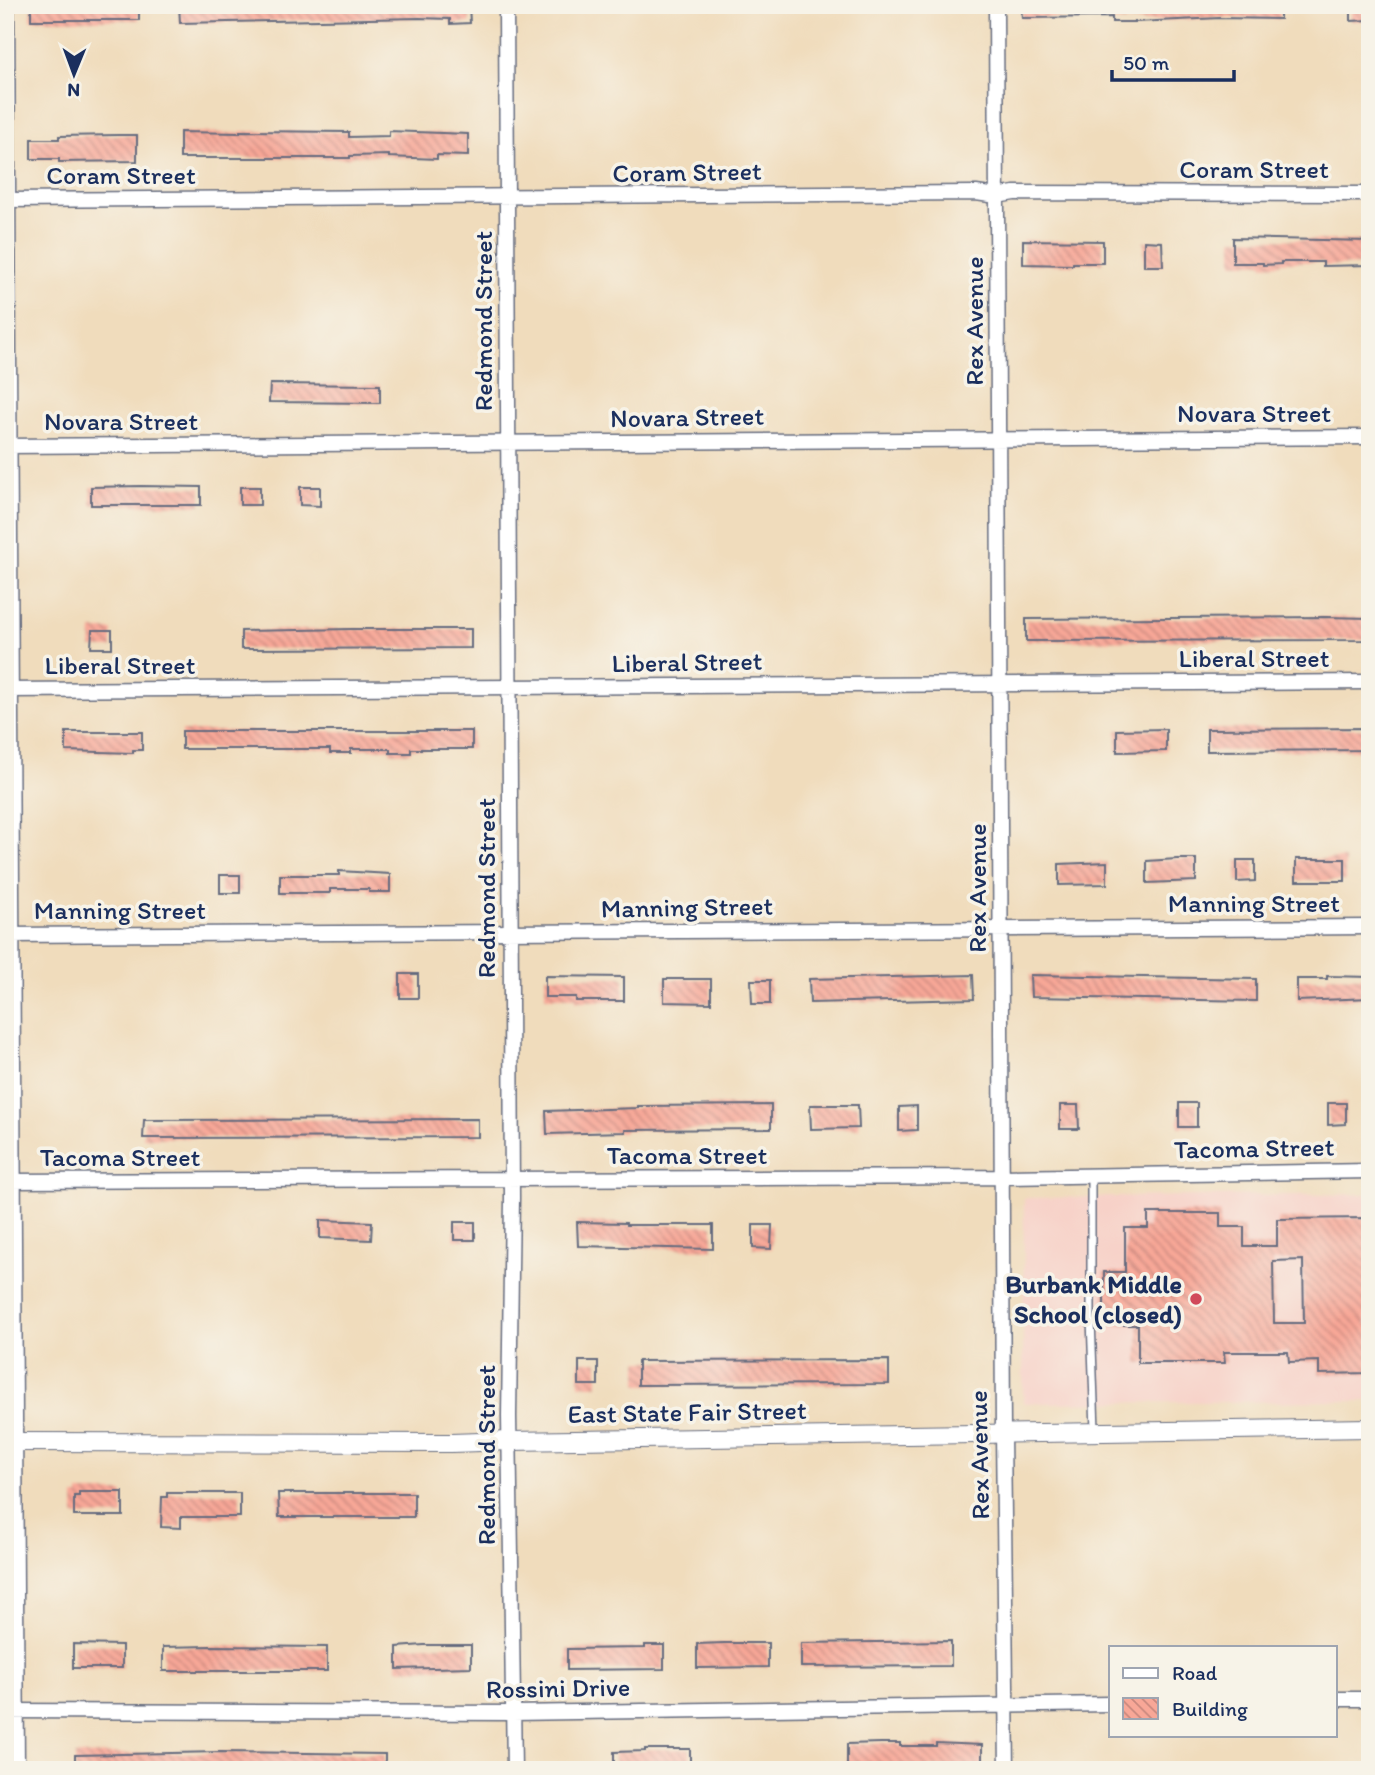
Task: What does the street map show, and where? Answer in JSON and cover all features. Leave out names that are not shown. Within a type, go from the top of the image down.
[{"type":"street","points":[[7,5],[11,1711],[17,1770]]},
{"type":"street","name":"Redmond Street","points":[[506,5],[512,1180],[510,1441],[514,1770]]},
{"type":"street","name":"Rex Avenue","points":[[996,5],[1007,1770]]},
{"type":"street","name":"Coram Street","points":[[7,200],[976,193],[997,196],[1014,193],[1370,194]]},
{"type":"street","name":"Novara Street","points":[[7,446],[1370,437]]},
{"type":"street","name":"Liberal Street","points":[[8,690],[1370,682]]},
{"type":"street","name":"Manning Street","points":[[8,935],[1370,927]]},
{"type":"street","name":"Tacoma Street","points":[[9,1181],[1003,1177],[1370,1171]]},
{"type":"street","name":"East State Fair Street","points":[[10,1442],[451,1443],[1370,1429]]},
{"type":"street","points":[[1336,1699],[1370,1699]]},
{"type":"street","name":"Rossini Drive","points":[[11,1711],[513,1713],[1109,1704]]},
{"type":"lane","points":[[1091,1176],[1091,1319],[1095,1432]]},
{"type":"shaded area","name":"Burbank Middle School (closed)","points":[[1370,1194],[1370,1401],[1023,1403],[1024,1198]]},
{"type":"building","points":[[31,5],[139,5],[139,20],[31,20]]},
{"type":"building","points":[[179,5],[469,5],[470,23],[450,24],[450,19],[419,18],[180,23]]},
{"type":"building","points":[[1021,5],[1280,5],[1280,19],[1112,22],[1112,17],[1022,18]]},
{"type":"building","points":[[1351,5],[1370,5],[1370,20],[1351,21]]},
{"type":"building","points":[[389,131],[468,134],[468,156],[437,155],[437,159],[389,155],[350,158],[180,158],[180,132],[349,132],[349,137],[389,136]]},
{"type":"building","points":[[137,135],[137,161],[59,162],[59,159],[31,159],[31,139]]},
{"type":"building","points":[[1233,238],[1370,241],[1370,265],[1323,266],[1323,262],[1263,265],[1233,263]]},
{"type":"building","points":[[1023,240],[1103,241],[1103,263],[1023,264]]},
{"type":"building","points":[[1144,241],[1162,242],[1163,266],[1144,266]]},
{"type":"building","points":[[270,384],[380,385],[380,403],[269,402]]},
{"type":"building","points":[[91,487],[201,487],[201,505],[91,505]]},
{"type":"building","points":[[240,487],[260,487],[260,505],[240,505]]},
{"type":"building","points":[[300,487],[320,487],[320,506],[300,505]]},
{"type":"building","points":[[1370,618],[1370,640],[1026,641],[1026,619]]},
{"type":"building","points":[[471,629],[471,648],[241,649],[241,631]]},
{"type":"building","points":[[92,630],[112,630],[112,648],[91,648]]},
{"type":"building","points":[[1370,728],[1370,750],[1207,751],[1207,729]]},
{"type":"building","points":[[1166,729],[1166,751],[1117,752],[1117,730]]},
{"type":"building","points":[[182,731],[472,731],[472,749],[411,749],[411,753],[390,753],[390,749],[351,749],[351,753],[330,753],[330,749],[182,749]]},
{"type":"building","points":[[66,732],[142,732],[142,750],[133,750],[133,753],[66,751]]},
{"type":"building","points":[[1196,859],[1196,881],[1147,883],[1147,861]]},
{"type":"building","points":[[1296,859],[1345,859],[1345,881],[1296,881]]},
{"type":"building","points":[[1237,860],[1255,860],[1255,881],[1237,882]]},
{"type":"building","points":[[1107,862],[1107,884],[1059,885],[1059,864]]},
{"type":"building","points":[[339,871],[390,874],[390,892],[330,889],[330,893],[280,893],[280,875],[339,875]]},
{"type":"building","points":[[220,875],[240,875],[240,893],[220,893]]},
{"type":"building","points":[[400,974],[418,974],[418,998],[400,998]]},
{"type":"building","points":[[973,975],[974,999],[810,1003],[809,979]]},
{"type":"building","points":[[1030,975],[1256,979],[1256,1001],[1031,997]]},
{"type":"building","points":[[545,976],[624,977],[624,1001],[576,1001],[576,997],[545,997]]},
{"type":"building","points":[[1327,976],[1370,977],[1370,998],[1297,1001],[1297,979],[1327,979]]},
{"type":"building","points":[[664,979],[711,979],[711,1003],[664,1002]]},
{"type":"building","points":[[751,980],[770,980],[770,1004],[752,1004]]},
{"type":"building","points":[[1179,1103],[1197,1103],[1197,1127],[1179,1127]]},
{"type":"building","points":[[1328,1103],[1346,1103],[1346,1124],[1328,1125]]},
{"type":"building","points":[[771,1105],[771,1129],[625,1130],[547,1134],[546,1111],[638,1106]]},
{"type":"building","points":[[810,1105],[858,1105],[859,1128],[811,1129]]},
{"type":"building","points":[[1060,1105],[1078,1105],[1079,1129],[1060,1129]]},
{"type":"building","points":[[917,1106],[917,1130],[899,1131],[899,1107]]},
{"type":"building","points":[[478,1119],[478,1137],[143,1138],[144,1120]]},
{"type":"building","points":[[1148,1213],[1220,1213],[1220,1227],[1244,1227],[1244,1246],[1277,1246],[1277,1219],[1370,1218],[1369,1301],[1366,1302],[1366,1325],[1370,1325],[1370,1373],[1319,1374],[1319,1361],[1289,1362],[1288,1352],[1224,1352],[1225,1363],[1138,1363],[1138,1325],[1104,1325],[1104,1272],[1125,1272],[1125,1228],[1148,1228]],"holes":[[[1303,1260],[1304,1323],[1274,1323],[1273,1261]]]},
{"type":"building","points":[[320,1220],[372,1222],[371,1240],[320,1238]]},
{"type":"building","points":[[454,1222],[475,1222],[475,1240],[454,1240]]},
{"type":"building","points":[[577,1222],[713,1225],[713,1249],[578,1246]]},
{"type":"building","points":[[753,1225],[772,1225],[771,1249],[753,1248]]},
{"type":"building","points":[[889,1360],[889,1384],[638,1385],[638,1361]]},
{"type":"building","points":[[579,1361],[598,1361],[598,1385],[579,1385]]},
{"type":"building","points":[[79,1492],[123,1492],[123,1516],[74,1516],[74,1496],[79,1496]]},
{"type":"building","points":[[167,1493],[240,1493],[240,1517],[181,1517],[181,1528],[161,1527],[162,1497],[167,1497]]},
{"type":"building","points":[[278,1493],[414,1493],[414,1517],[279,1517]]},
{"type":"building","points":[[951,1641],[951,1666],[801,1667],[801,1643]]},
{"type":"building","points":[[768,1643],[768,1667],[697,1668],[697,1644]]},
{"type":"building","points":[[73,1644],[122,1645],[122,1668],[73,1668]]},
{"type":"building","points":[[471,1645],[471,1667],[397,1669],[397,1647]]},
{"type":"building","points":[[645,1645],[664,1645],[664,1669],[567,1670],[567,1649],[645,1648]]},
{"type":"building","points":[[163,1647],[327,1647],[327,1671],[163,1671]]},
{"type":"building","points":[[900,1743],[900,1746],[936,1746],[936,1743],[982,1745],[982,1769],[847,1768],[847,1744]]},
{"type":"building","points":[[690,1749],[690,1770],[614,1770],[614,1752]]},
{"type":"building","points":[[220,1752],[385,1754],[385,1770],[75,1770],[75,1755]]},
{"type":"place","name":"Burbank Middle School (closed)","points":[[1196,1299]]}]
